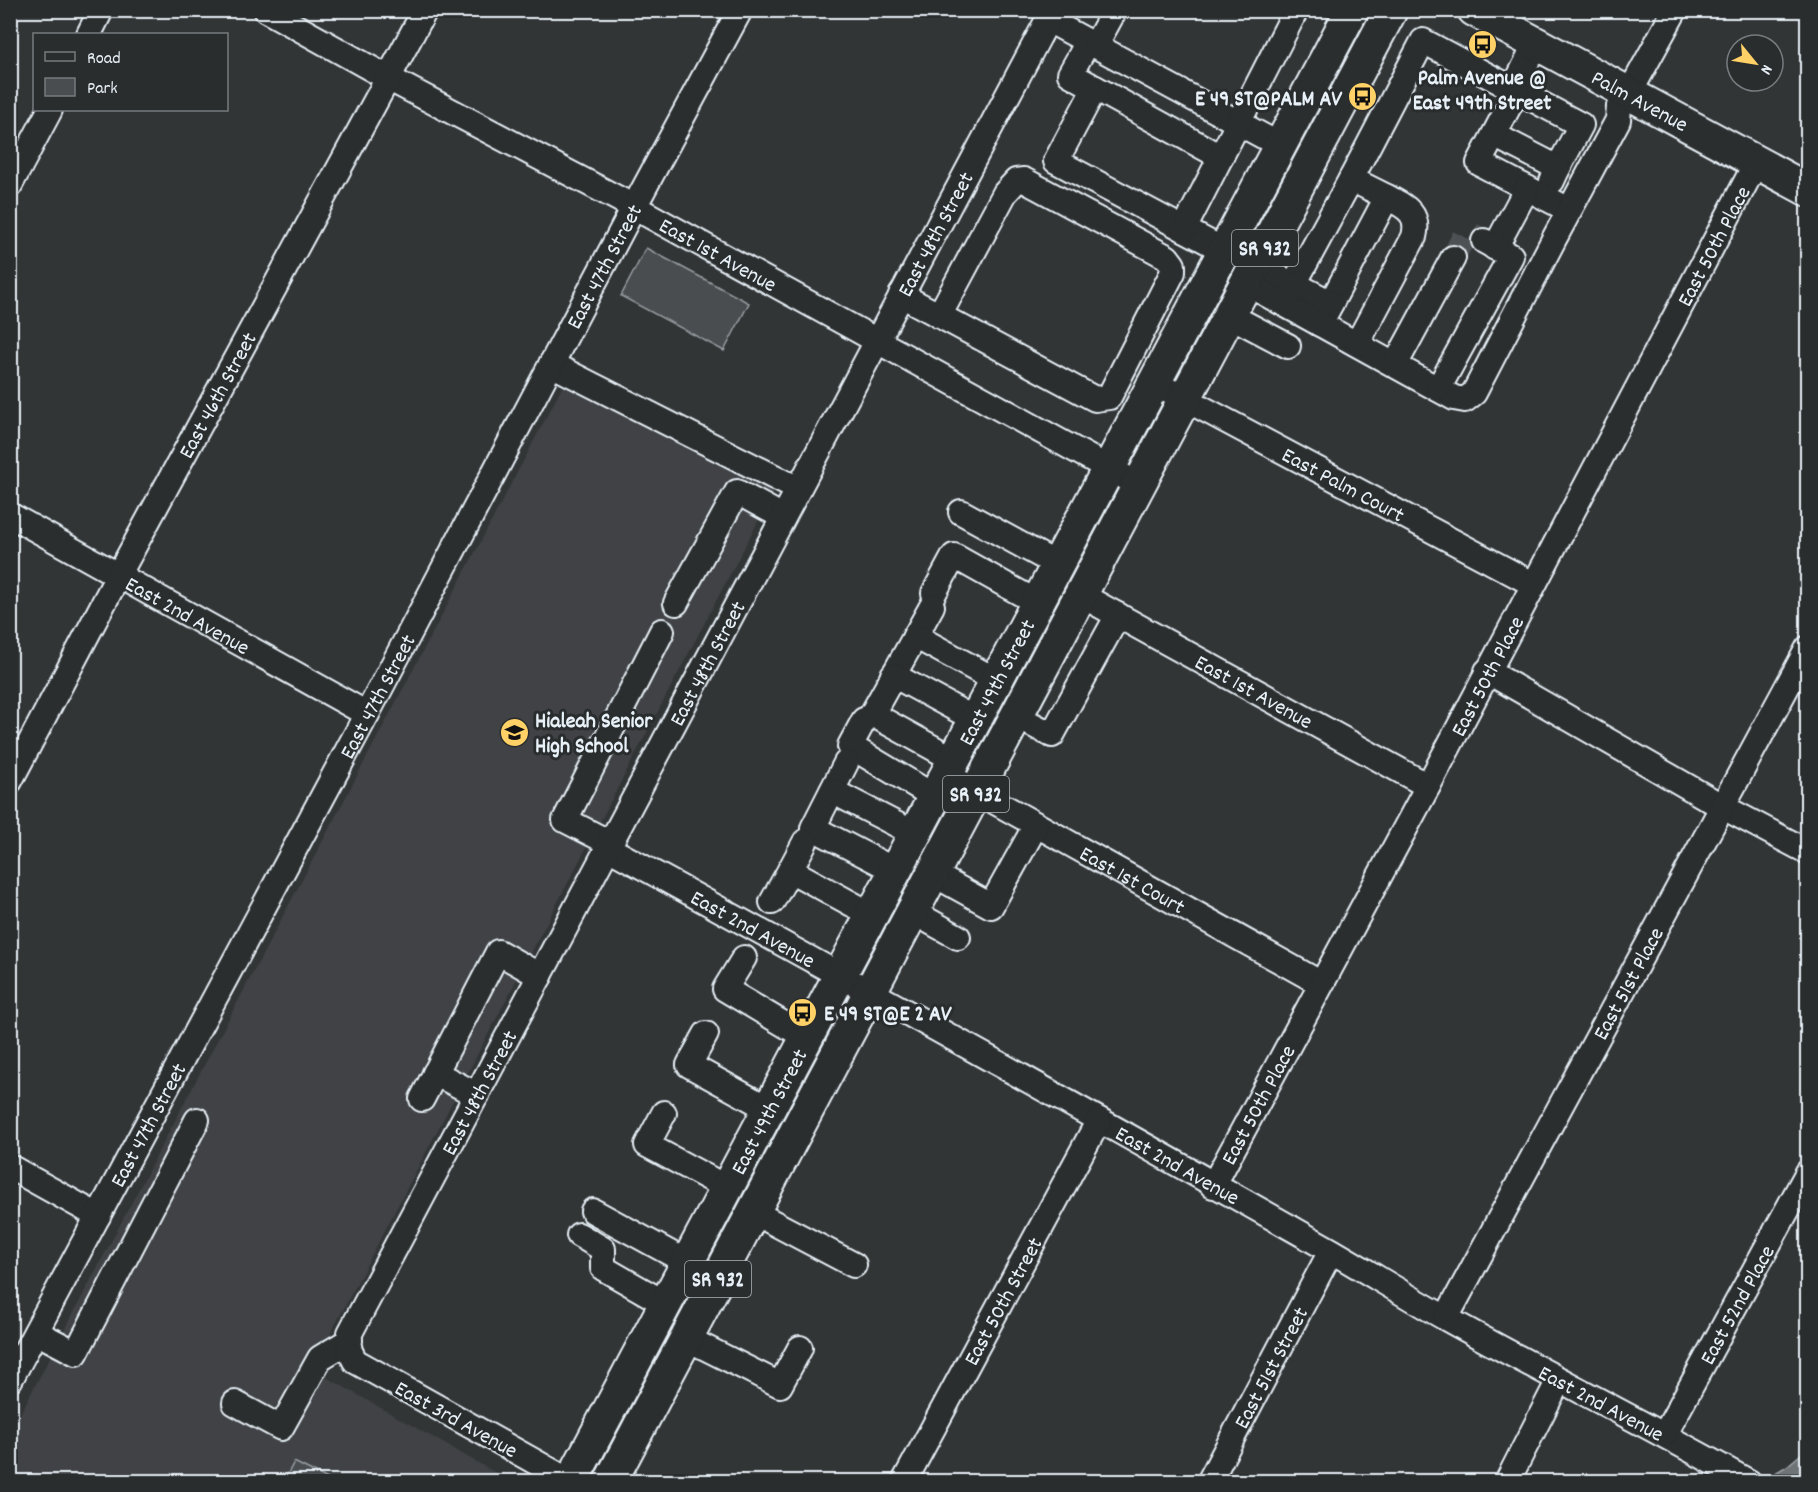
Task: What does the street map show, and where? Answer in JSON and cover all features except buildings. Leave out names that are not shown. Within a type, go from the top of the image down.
[{"type":"main road","name":"East 49th Street","points":[[571,1482],[1353,10]]},
{"type":"main road","name":"East 49th Street","points":[[610,1482],[1391,10]]},
{"type":"main road","name":"Palm Avenue","points":[[1495,15],[1624,100],[1808,190]]},
{"type":"street","points":[[90,33],[101,10]]},
{"type":"street","name":"East 1st Avenue","points":[[266,10],[388,78],[634,207],[1139,485]]},
{"type":"street","name":"East 46th Street","points":[[10,781],[119,574],[425,10]]},
{"type":"street","name":"East 47th Street","points":[[10,1380],[367,714],[740,10]]},
{"type":"street","points":[[1184,229],[1296,10]]},
{"type":"street","points":[[1438,388],[1497,248],[1549,200],[1606,113],[1624,100],[1675,10]]},
{"type":"street","points":[[1113,13],[1070,74],[1221,157]]},
{"type":"street","points":[[1047,21],[1281,146]]},
{"type":"street","name":"East 48th Street","points":[[350,1344],[350,1333],[1047,21]]},
{"type":"street","points":[[1250,275],[1294,284],[1357,344],[1454,398],[1465,400],[1474,393],[1554,239],[1549,200],[1558,168],[1581,125],[1423,41],[1294,284]]},
{"type":"street","points":[[1536,44],[1479,163],[1549,200]]},
{"type":"street","points":[[1095,88],[1056,161],[1225,251]]},
{"type":"street","points":[[10,185],[49,111]]},
{"type":"street","points":[[1494,135],[1558,168]]},
{"type":"street","name":"East 50th Place","points":[[1213,1186],[1320,983],[1428,786],[1756,163]]},
{"type":"street","points":[[1351,178],[1407,208],[1415,222],[1416,230],[1357,344]]},
{"type":"street","points":[[901,295],[939,316],[1095,399],[1109,397],[1173,272],[1173,265],[1167,257],[1024,180],[1016,181],[1005,193],[939,316]]},
{"type":"street","points":[[1325,314],[1387,197]]},
{"type":"street","points":[[1497,248],[1554,239]]},
{"type":"street","points":[[1395,365],[1453,258]]},
{"type":"street","points":[[1250,275],[1325,314]]},
{"type":"street","points":[[1228,315],[1288,346]]},
{"type":"street","points":[[551,364],[798,489]]},
{"type":"street","name":"East Palm Court","points":[[1155,383],[1533,584]]},
{"type":"street","points":[[676,603],[737,492],[783,517]]},
{"type":"street","points":[[961,512],[1058,565]]},
{"type":"street","name":"East 2nd Avenue","points":[[10,515],[367,714]]},
{"type":"street","points":[[946,777],[872,714],[915,636],[954,556],[1038,603]]},
{"type":"street","name":"East 1st Avenue","points":[[1081,595],[1428,786]]},
{"type":"street","points":[[1016,716],[1053,735],[1118,615]]},
{"type":"street","name":"East 2nd Avenue","points":[[663,631],[565,819],[1446,1318],[1559,1380],[1665,1434],[1749,1482]]},
{"type":"street","points":[[915,636],[997,681]]},
{"type":"street","name":"East 51st Place","points":[[1446,1318],[1808,648]]},
{"type":"street","points":[[1487,671],[1723,807],[1808,852]]},
{"type":"street","points":[[893,675],[976,720]]},
{"type":"street","points":[[864,720],[850,746],[946,777]]},
{"type":"street","points":[[846,763],[813,828],[896,871]]},
{"type":"street","name":"East 1st Court","points":[[946,777],[1320,983]]},
{"type":"street","points":[[832,791],[915,834]]},
{"type":"street","points":[[933,874],[991,906],[1036,825]]},
{"type":"street","points":[[772,902],[805,842]]},
{"type":"street","points":[[790,870],[872,915]]},
{"type":"street","points":[[913,912],[958,937]]},
{"type":"street","points":[[422,1099],[498,952],[540,976]]},
{"type":"street","points":[[744,958],[725,989],[807,1038]]},
{"type":"street","points":[[706,1034],[689,1065],[769,1109]]},
{"type":"street","points":[[435,1073],[477,1095]]},
{"type":"street","points":[[664,1113],[647,1145],[727,1188]]},
{"type":"street","points":[[36,1332],[76,1353],[197,1120]]},
{"type":"street","name":"East 50th Street","points":[[904,1482],[1099,1120]]},
{"type":"street","points":[[10,1167],[98,1216]]},
{"type":"street","name":"East 52nd Place","points":[[1665,1434],[1808,1172]]},
{"type":"street","points":[[593,1211],[688,1263]]},
{"type":"street","points":[[753,1212],[854,1265]]},
{"type":"street","points":[[579,1235],[603,1249],[603,1268],[666,1304]]},
{"type":"street","name":"East 51st Street","points":[[1209,1482],[1331,1251]]},
{"type":"street","points":[[686,1338],[780,1385],[800,1348]]},
{"type":"street","points":[[235,1403],[280,1428],[320,1358],[350,1344]]},
{"type":"street","name":"East 3rd Avenue","points":[[350,1344],[355,1361],[571,1482]]},
{"type":"street","points":[[1507,1482],[1559,1380]]},
{"type":"shaded area","name":"Hialeah Senior High School","points":[[566,380],[774,491],[312,1369],[510,1481],[11,1482],[11,1431]]},
{"type":"shaded area","points":[[1807,1449],[1807,1481],[1762,1481],[1787,1466]]},
{"type":"green space","points":[[646,248],[749,303],[724,351],[621,296]]},
{"type":"green space","points":[[294,1462],[332,1481],[284,1481]]},
{"type":"tunnel","points":[[1453,258],[1466,232],[1484,241]]},
{"type":"place","name":"Palm Avenue @ East 49th Street","points":[[1482,44]]},
{"type":"place","name":"E 49 ST@PALM AV","points":[[1363,97]]},
{"type":"place","name":"Hialeah Senior High School","points":[[514,732]]},
{"type":"place","name":"E 49 ST@E 2 AV","points":[[803,1012]]}]
